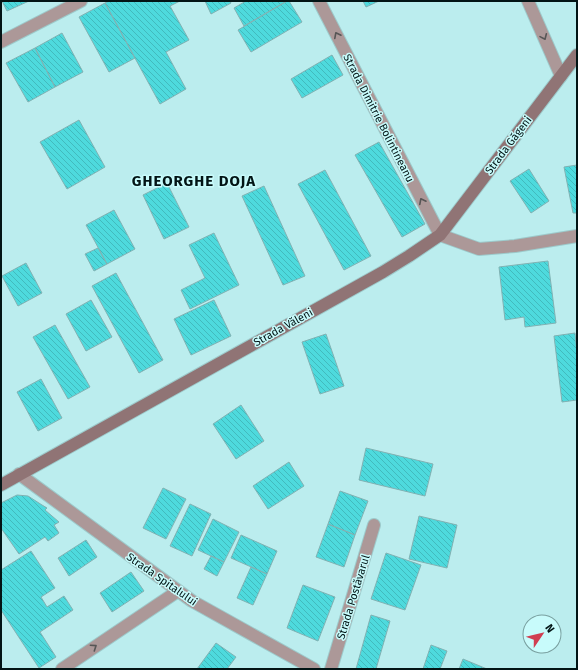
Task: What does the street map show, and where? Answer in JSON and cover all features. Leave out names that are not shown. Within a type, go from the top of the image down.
[{"type":"main road","name":"Strada Găgeni","points":[[440,235],[577,55]]},
{"type":"main road","name":"Strada Văleni","points":[[1,485],[383,272],[440,235]]},
{"type":"street","points":[[1,42],[81,1]]},
{"type":"street","name":"Strada Dimitrie Bolintineanu","points":[[319,1],[440,235]]},
{"type":"street","points":[[528,1],[561,76]]},
{"type":"street","points":[[440,235],[479,249],[515,246],[577,236]]},
{"type":"street","name":"Strada Spitalului","points":[[19,474],[192,601],[314,669]]},
{"type":"street","name":"Strada Postăvarul","points":[[331,669],[374,525]]},
{"type":"street","points":[[62,669],[178,591]]},
{"type":"building","points":[[2,1],[29,1],[7,11]]},
{"type":"building","points":[[109,1],[180,1],[170,6],[189,40],[166,52],[186,89],[160,104],[105,3]]},
{"type":"building","points":[[205,1],[230,1],[231,3],[211,14]]},
{"type":"building","points":[[246,1],[287,1],[244,26],[234,8]]},
{"type":"building","points":[[289,1],[302,22],[251,52],[238,30]]},
{"type":"building","points":[[363,1],[379,1],[366,7]]},
{"type":"building","points":[[105,3],[135,58],[109,72],[79,17]]},
{"type":"building","points":[[62,33],[83,72],[55,87],[35,48]]},
{"type":"building","points":[[35,48],[55,87],[28,102],[6,63]]},
{"type":"building","points":[[332,55],[343,75],[302,98],[291,79]]},
{"type":"building","points":[[79,120],[105,167],[67,189],[40,142]]},
{"type":"building","points":[[379,142],[425,224],[402,237],[355,155]]},
{"type":"building","points":[[577,165],[577,213],[573,213],[564,167]]},
{"type":"building","points":[[529,169],[549,201],[531,213],[510,181]]},
{"type":"building","points":[[325,170],[371,256],[344,270],[298,184]]},
{"type":"building","points":[[167,183],[189,227],[164,239],[143,195]]},
{"type":"building","points":[[264,186],[305,276],[283,285],[242,196]]},
{"type":"building","points":[[114,210],[135,249],[107,264],[86,225]]},
{"type":"building","points":[[214,233],[239,285],[190,309],[181,290],[205,278],[189,245]]},
{"type":"building","points":[[98,248],[107,264],[94,271],[85,254]]},
{"type":"building","points":[[548,261],[556,323],[525,327],[524,317],[505,320],[499,267]]},
{"type":"building","points":[[26,263],[42,293],[18,306],[2,276]]},
{"type":"building","points":[[116,273],[163,360],[139,373],[92,286]]},
{"type":"building","points":[[91,300],[112,337],[86,351],[66,314]]},
{"type":"building","points":[[214,300],[231,336],[191,355],[174,319]]},
{"type":"building","points":[[55,325],[90,387],[68,399],[33,337]]},
{"type":"building","points":[[575,333],[577,353],[577,400],[562,402],[554,336]]},
{"type":"building","points":[[326,334],[344,386],[320,394],[302,342]]},
{"type":"building","points":[[41,379],[62,418],[38,431],[17,392]]},
{"type":"building","points":[[241,405],[264,441],[236,459],[213,424]]},
{"type":"building","points":[[366,448],[433,464],[425,496],[359,480]]},
{"type":"building","points":[[289,462],[304,486],[268,509],[253,486]]},
{"type":"building","points":[[163,488],[186,499],[166,539],[143,528]]},
{"type":"building","points":[[340,491],[368,501],[355,535],[328,524]]},
{"type":"building","points":[[17,495],[28,496],[47,508],[45,510],[59,522],[54,525],[59,533],[48,541],[45,537],[19,554],[1,528],[1,503]]},
{"type":"building","points":[[190,504],[211,514],[192,556],[170,546]]},
{"type":"building","points":[[419,516],[457,525],[447,568],[409,559]]},
{"type":"building","points":[[213,519],[239,532],[224,562],[198,550]]},
{"type":"building","points":[[328,524],[355,535],[344,567],[316,557]]},
{"type":"building","points":[[241,535],[277,551],[267,574],[231,558]]},
{"type":"building","points":[[86,540],[97,557],[69,576],[58,558]]},
{"type":"building","points":[[31,551],[55,588],[41,597],[47,607],[64,596],[73,610],[40,632],[56,657],[39,668],[1,610],[1,570]]},
{"type":"building","points":[[386,553],[421,565],[405,610],[371,599]]},
{"type":"building","points":[[211,556],[224,562],[217,576],[204,569]]},
{"type":"building","points":[[251,567],[267,574],[253,605],[237,598]]},
{"type":"building","points":[[131,572],[144,591],[112,612],[100,593]]},
{"type":"building","points":[[303,585],[335,597],[318,641],[287,628]]},
{"type":"building","points":[[371,615],[390,621],[376,669],[356,669]]},
{"type":"building","points":[[216,643],[236,657],[227,669],[197,669]]},
{"type":"building","points":[[431,645],[447,651],[440,669],[423,669]]},
{"type":"building","points":[[463,659],[487,669],[459,669]]},
{"type":"district","name":"GHEORGHE DOJA","points":[[194,181]]}]
